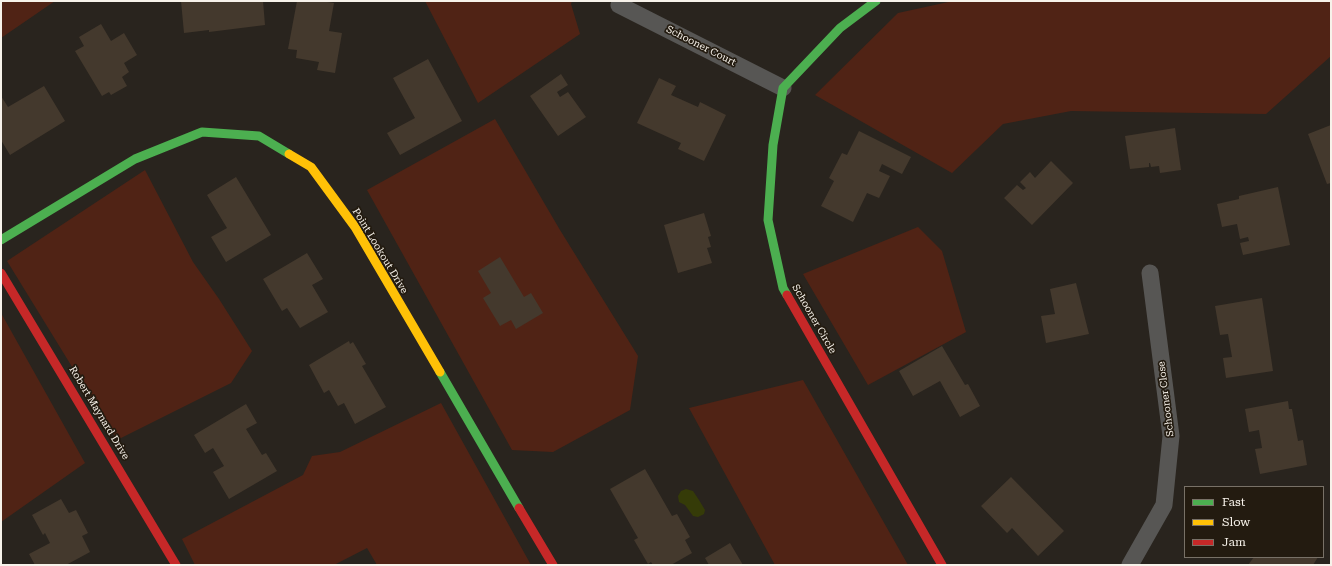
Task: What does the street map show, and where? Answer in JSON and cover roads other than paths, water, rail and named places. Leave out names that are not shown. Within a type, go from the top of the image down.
[{"type":"street","points":[[783,88],[840,28],[876,1]]},
{"type":"street","name":"Schooner Court","points":[[619,5],[783,88]]},
{"type":"street","name":"Schooner Circle","points":[[783,88],[773,145],[768,220],[783,288],[942,565]]},
{"type":"street","name":"Point Lookout Drive","points":[[1,240],[135,159],[202,132],[259,136],[266,140],[311,167],[355,227],[553,565]]},
{"type":"street","name":"Robert Maynard Drive","points":[[1,273],[111,454],[176,565]]},
{"type":"street","name":"Schooner Close","points":[[1130,565],[1164,505],[1171,436],[1150,273]]}]
